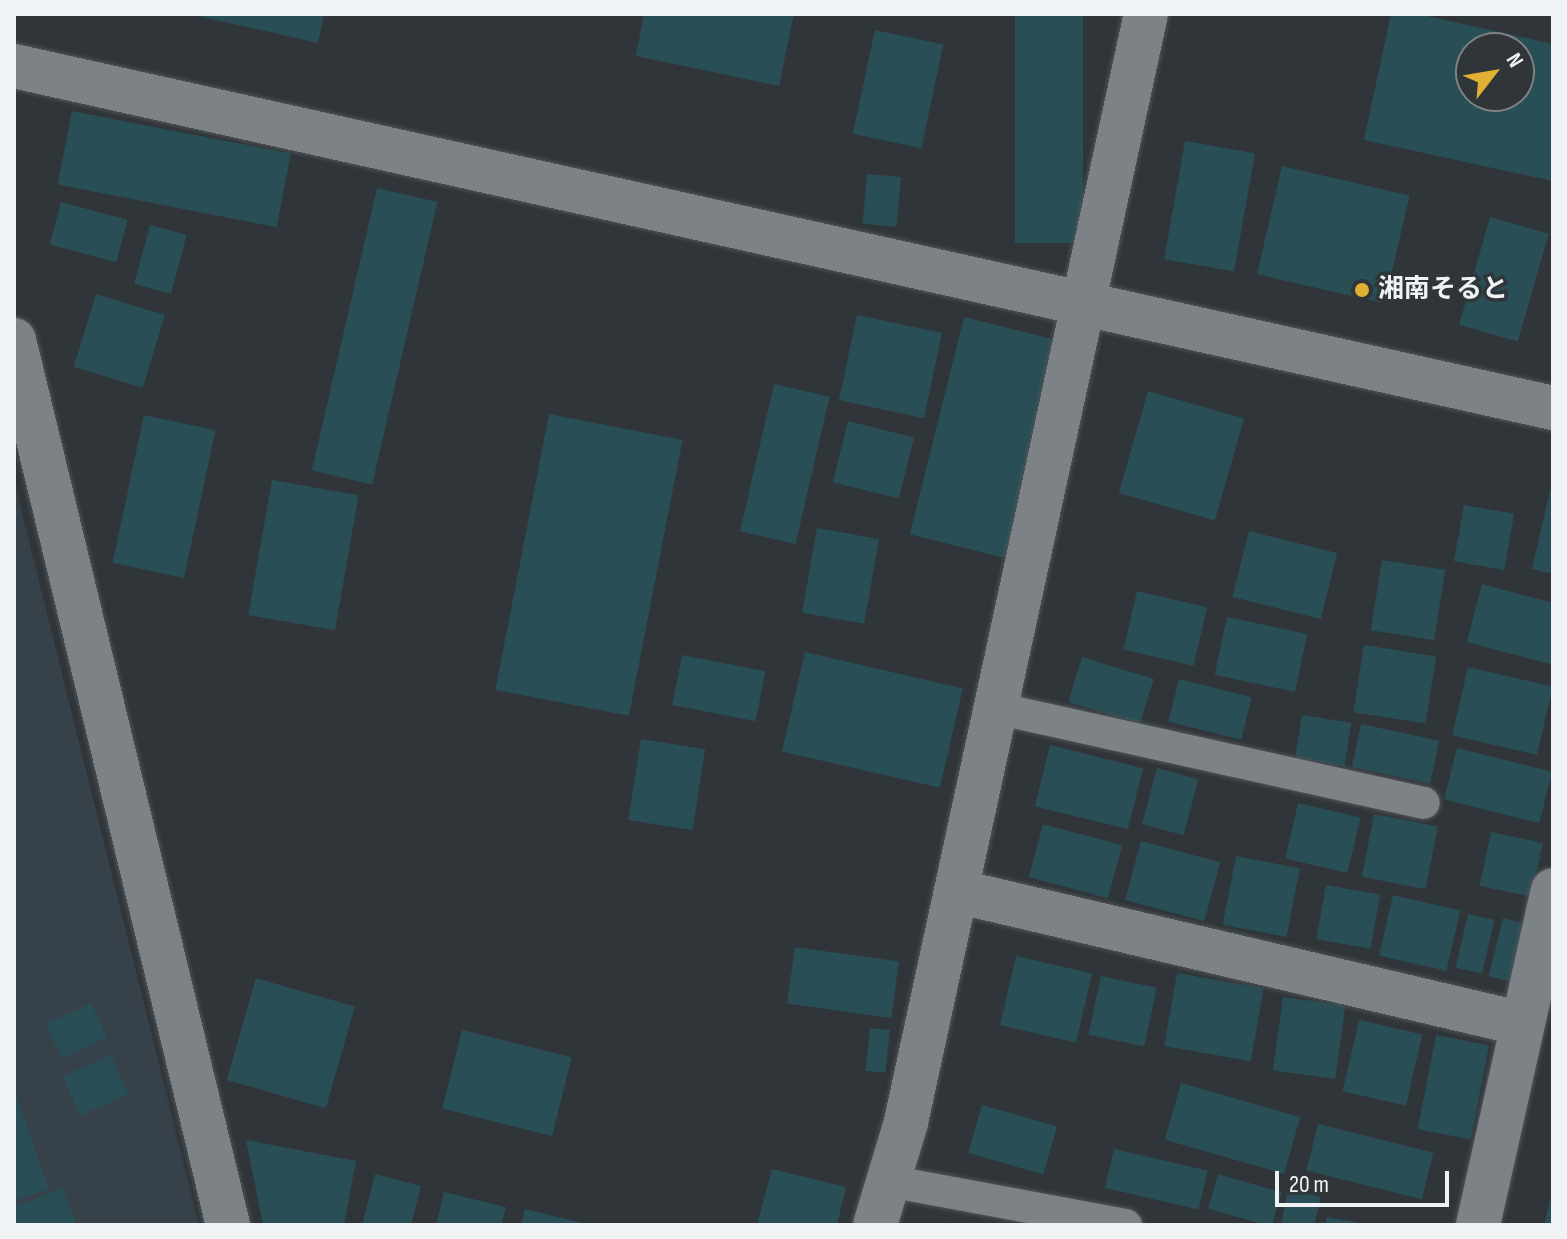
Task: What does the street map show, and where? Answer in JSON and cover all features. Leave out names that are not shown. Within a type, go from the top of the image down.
[{"type":"street","points":[[875,1225],[956,891],[1146,14]]},
{"type":"street","points":[[14,66],[1553,408]]},
{"type":"street","points":[[14,340],[228,1225]]},
{"type":"street","points":[[1478,1225],[1553,890]]},
{"type":"street","points":[[956,891],[1523,1024]]},
{"type":"lane","points":[[996,708],[1424,803]]},
{"type":"lane","points":[[888,1181],[1126,1225]]},
{"type":"shaded area","points":[[14,481],[199,1225],[14,1225]]},
{"type":"building","points":[[189,14],[324,14],[318,43]]},
{"type":"building","points":[[644,14],[794,14],[779,86],[636,56]]},
{"type":"building","points":[[1015,14],[1083,14],[1083,243],[1015,243]]},
{"type":"building","points":[[1391,14],[1418,14],[1499,32],[1455,32],[1455,112],[1535,112],[1535,40],[1553,44],[1553,181],[1364,140]]},
{"type":"building","points":[[875,30],[943,45],[921,148],[853,134]]},
{"type":"building","points":[[72,111],[291,154],[277,227],[58,185]]},
{"type":"building","points":[[1185,141],[1255,153],[1234,272],[1164,259]]},
{"type":"building","points":[[1282,166],[1410,195],[1385,304],[1257,274]]},
{"type":"building","points":[[867,174],[901,177],[897,227],[863,224]]},
{"type":"building","points":[[377,188],[437,202],[372,485],[312,471]]},
{"type":"building","points":[[61,202],[128,220],[116,262],[50,245]]},
{"type":"building","points":[[1490,217],[1549,234],[1518,341],[1459,325]]},
{"type":"building","points":[[150,225],[187,235],[171,294],[134,284]]},
{"type":"building","points":[[96,294],[165,315],[143,388],[74,367]]},
{"type":"building","points":[[857,315],[942,333],[924,418],[839,400]]},
{"type":"building","points":[[964,317],[1062,341],[1008,559],[910,534]]},
{"type":"building","points":[[774,384],[830,397],[796,544],[740,531]]},
{"type":"building","points":[[1148,391],[1244,419],[1215,520],[1119,493]]},
{"type":"building","points":[[549,414],[683,440],[629,716],[495,690]]},
{"type":"building","points":[[144,415],[215,430],[184,578],[113,563]]},
{"type":"building","points":[[848,421],[914,437],[899,499],[833,482]]},
{"type":"building","points":[[272,480],[359,495],[335,630],[248,615]]},
{"type":"building","points":[[1553,482],[1553,574],[1532,569]]},
{"type":"building","points":[[1464,505],[1514,514],[1504,570],[1454,561]]},
{"type":"building","points":[[817,528],[879,539],[864,624],[802,613]]},
{"type":"building","points":[[1249,531],[1337,553],[1321,619],[1233,597]]},
{"type":"building","points":[[1382,560],[1445,570],[1434,640],[1371,630]]},
{"type":"building","points":[[1482,584],[1553,603],[1553,665],[1467,642]]},
{"type":"building","points":[[1137,591],[1207,607],[1194,666],[1124,649]]},
{"type":"building","points":[[1227,617],[1307,634],[1295,692],[1215,675]]},
{"type":"building","points":[[1364,645],[1436,656],[1425,724],[1353,712]]},
{"type":"building","points":[[805,652],[963,688],[940,788],[782,751]]},
{"type":"building","points":[[682,655],[765,671],[756,721],[672,705]]},
{"type":"building","points":[[1082,657],[1154,679],[1140,724],[1068,702]]},
{"type":"building","points":[[1468,667],[1553,687],[1537,755],[1452,735]]},
{"type":"building","points":[[1179,679],[1252,697],[1241,740],[1168,722]]},
{"type":"building","points":[[1302,715],[1351,723],[1345,766],[1295,758]]},
{"type":"building","points":[[1361,724],[1439,741],[1430,784],[1352,767]]},
{"type":"building","points":[[641,739],[705,749],[692,830],[628,820]]},
{"type":"building","points":[[1050,745],[1143,768],[1128,829],[1035,806]]},
{"type":"building","points":[[1457,748],[1552,772],[1539,823],[1444,799]]},
{"type":"building","points":[[1157,768],[1199,779],[1184,835],[1142,824]]},
{"type":"building","points":[[1298,803],[1360,817],[1348,873],[1285,859]]},
{"type":"building","points":[[1374,814],[1438,826],[1426,889],[1362,877]]},
{"type":"building","points":[[1043,824],[1122,845],[1108,898],[1029,877]]},
{"type":"building","points":[[1491,832],[1543,843],[1531,897],[1480,886]]},
{"type":"building","points":[[1141,841],[1220,862],[1204,921],[1125,900]]},
{"type":"building","points":[[1236,856],[1300,868],[1286,937],[1223,925]]},
{"type":"building","points":[[1326,885],[1380,895],[1371,949],[1316,939]]},
{"type":"building","points":[[1393,895],[1460,911],[1446,971],[1379,955]]},
{"type":"building","points":[[1468,914],[1494,920],[1482,974],[1456,968]]},
{"type":"building","points":[[1503,918],[1527,924],[1513,982],[1488,976]]},
{"type":"building","points":[[795,947],[899,962],[891,1018],[787,1003]]},
{"type":"building","points":[[1016,956],[1092,974],[1076,1043],[1000,1025]]},
{"type":"building","points":[[1177,973],[1264,988],[1251,1061],[1164,1046]]},
{"type":"building","points":[[1101,976],[1157,988],[1144,1047],[1089,1035]]},
{"type":"building","points":[[256,978],[355,1006],[326,1108],[227,1080]]},
{"type":"building","points":[[1283,997],[1345,1006],[1335,1079],[1273,1070]]},
{"type":"building","points":[[91,1003],[107,1037],[62,1059],[46,1024]]},
{"type":"building","points":[[1359,1020],[1422,1035],[1406,1106],[1343,1091]]},
{"type":"building","points":[[870,1028],[890,1030],[885,1073],[866,1071]]},
{"type":"building","points":[[462,1030],[572,1057],[552,1136],[442,1109]]},
{"type":"building","points":[[1436,1035],[1489,1045],[1471,1140],[1418,1129]]},
{"type":"building","points":[[111,1055],[128,1094],[80,1116],[63,1077]]},
{"type":"building","points":[[1181,1083],[1300,1117],[1284,1174],[1165,1140]]},
{"type":"building","points":[[14,1090],[49,1189],[14,1201]]},
{"type":"building","points":[[982,1105],[1057,1126],[1043,1175],[968,1153]]},
{"type":"building","points":[[1318,1124],[1433,1153],[1422,1199],[1306,1171]]},
{"type":"building","points":[[246,1140],[356,1161],[344,1225],[263,1225]]},
{"type":"building","points":[[1114,1149],[1208,1171],[1199,1210],[1105,1188]]},
{"type":"building","points":[[772,1169],[846,1187],[837,1225],[757,1225]]},
{"type":"building","points":[[375,1174],[421,1186],[411,1225],[362,1225]]},
{"type":"building","points":[[1218,1174],[1281,1192],[1272,1225],[1208,1209]]},
{"type":"building","points":[[62,1188],[77,1225],[14,1225],[14,1207]]},
{"type":"building","points":[[1288,1189],[1321,1197],[1314,1225],[1281,1225]]},
{"type":"building","points":[[444,1192],[506,1207],[501,1225],[436,1225]]},
{"type":"building","points":[[1552,1192],[1553,1225],[1544,1225]]},
{"type":"building","points":[[525,1209],[587,1224],[521,1225]]},
{"type":"building","points":[[1327,1217],[1359,1223],[1359,1225],[1325,1225]]},
{"type":"place","name":"湘南そると","points":[[1362,290]]}]
